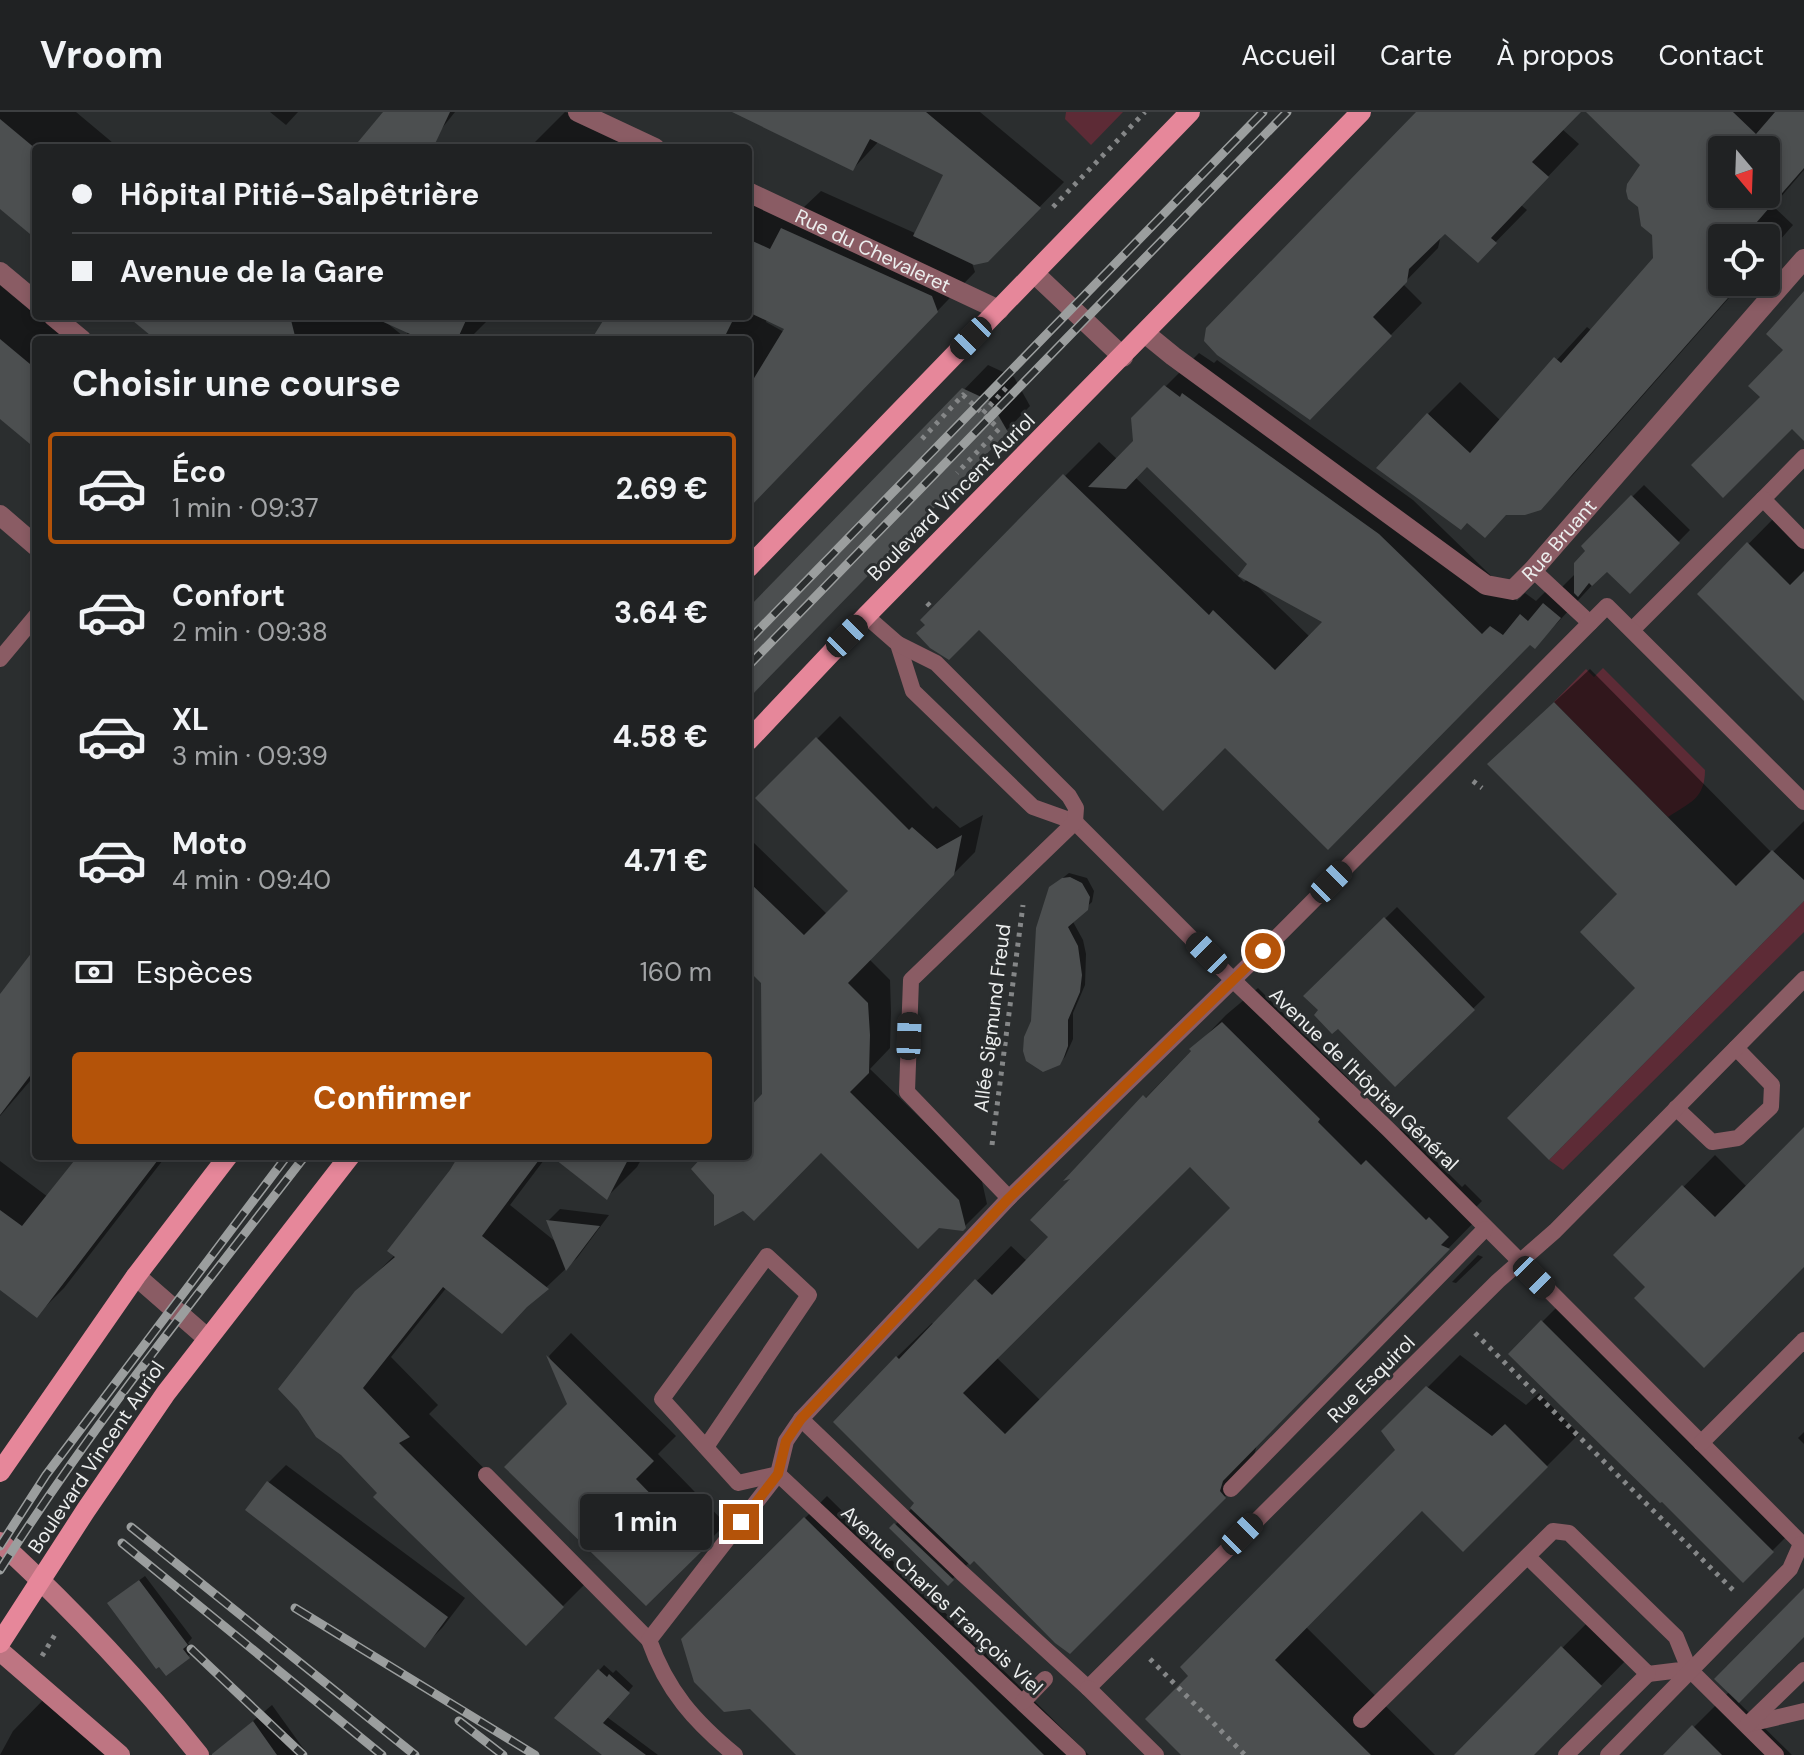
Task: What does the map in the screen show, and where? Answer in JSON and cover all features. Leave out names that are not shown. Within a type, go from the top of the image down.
[{"type":"main road","points":[[752,564],[1190,112]]},
{"type":"main road","name":"Boulevard Vincent Auriol","points":[[752,737],[866,616],[1361,112]]},
{"type":"main road","points":[[0,1472],[136,1276],[225,1160]]},
{"type":"main road","name":"Boulevard Vincent Auriol","points":[[0,1643],[94,1497],[207,1338],[347,1160]]},
{"type":"street","points":[[578,112],[646,144]]},
{"type":"street","name":"Rue du Chevaleret","points":[[752,194],[999,310]]},
{"type":"street","name":"Rue Bruant","points":[[1146,334],[1486,585],[1513,590],[1804,259]]},
{"type":"street","points":[[0,272],[32,299]]},
{"type":"street","points":[[1034,273],[1123,357]]},
{"type":"street","points":[[58,320],[77,336]]},
{"type":"street","points":[[0,515],[32,543]]},
{"type":"street","points":[[136,1276],[207,1338]]},
{"type":"street","points":[[0,1542],[146,1690],[199,1755]]},
{"type":"street","points":[[0,1651],[120,1755]]},
{"type":"lane","points":[[1632,630],[1804,457]]},
{"type":"lane","points":[[1763,499],[1803,540]]},
{"type":"lane","points":[[1533,570],[1590,623]]},
{"type":"lane","points":[[649,1640],[778,1474],[786,1441],[801,1419],[1009,1198],[1233,980],[1607,606],[1804,802]]},
{"type":"lane","points":[[866,616],[898,644],[936,663],[1069,796],[1076,808],[1075,822],[911,980],[907,1092],[1009,1198]]},
{"type":"lane","points":[[0,659],[32,621]]},
{"type":"lane","name":"Avenue de l'Hôpital Général","points":[[898,644],[913,691],[1033,807],[1075,822],[1388,1129],[1802,1545]]},
{"type":"lane","name":"Rue Esquirol","points":[[1088,1688],[1460,1318],[1555,1231],[1804,979]]},
{"type":"lane","points":[[1676,1108],[1712,1142],[1738,1138],[1771,1107],[1772,1085],[1736,1048]]},
{"type":"lane","points":[[1231,1489],[1485,1229]]},
{"type":"lane","points":[[706,1447],[809,1295],[767,1256],[662,1399],[738,1483],[778,1474]]},
{"type":"lane","points":[[1701,1443],[1804,1340]]},
{"type":"lane","points":[[801,1419],[1156,1755]]},
{"type":"lane","name":"Avenue Charles François Viel","points":[[778,1474],[1078,1755]]},
{"type":"lane","points":[[486,1475],[649,1640],[674,1693],[698,1724],[735,1755]]},
{"type":"lane","points":[[1361,1720],[1553,1531],[1569,1533],[1676,1637],[1689,1669],[1776,1755]]},
{"type":"lane","points":[[1608,1755],[1790,1569],[1802,1545]]},
{"type":"lane","points":[[1528,1557],[1648,1674]]},
{"type":"lane","points":[[1566,1755],[1648,1674],[1689,1669]]},
{"type":"lane","points":[[1747,1725],[1804,1670]]},
{"type":"lane","points":[[1023,1702],[1045,1679]]},
{"type":"lane","points":[[1747,1725],[1804,1711]]},
{"type":"path","points":[[1053,207],[1145,112]]},
{"type":"path","points":[[983,413],[1008,386]]},
{"type":"path","points":[[922,439],[963,395],[983,413],[999,429],[957,473]]},
{"type":"path","points":[[1473,781],[1482,788]]},
{"type":"path","name":"Allée Sigmund Freud","points":[[988,1176],[1029,864]]},
{"type":"path","points":[[1460,1318],[1751,1608]]},
{"type":"path","points":[[42,1656],[56,1633]]},
{"type":"path","points":[[1133,1643],[1245,1755]]},
{"type":"shaded area","points":[[1066,112],[1123,112],[1091,145],[1065,119]]},
{"type":"shaded area","points":[[1603,668],[1705,770],[1699,794],[1668,817],[1554,702],[1586,669],[1594,677]]},
{"type":"shaded area","points":[[1804,901],[1804,932],[1563,1170],[1549,1160]]},
{"type":"building","points":[[383,112],[450,112],[435,144],[356,144]]},
{"type":"building","points":[[732,112],[926,112],[1041,208],[988,262],[974,265],[913,236],[943,175],[870,139],[853,171]]},
{"type":"building","points":[[1416,112],[1581,112],[1532,162],[1549,177],[1491,238],[1497,243],[1478,263],[1445,234],[1409,269],[1407,282],[1373,317],[1392,336],[1310,420],[1217,355],[1204,341],[1206,328]]},
{"type":"building","points":[[1586,112],[1733,112],[1756,134],[1775,112],[1804,112],[1804,168],[1780,196],[1780,136],[1708,136],[1708,208],[1769,208],[1755,224],[1708,224],[1708,296],[1730,296],[1541,510],[1525,515],[1506,515],[1485,538],[1467,523],[1461,530],[1376,468],[1427,413],[1470,453],[1554,357],[1561,363],[1653,258],[1652,235],[1641,226],[1638,207],[1628,199],[1627,184],[1640,165]]},
{"type":"building","points":[[0,119],[32,146],[32,236],[0,209]]},
{"type":"building","points":[[781,228],[932,296],[938,312],[752,505],[752,381],[784,329],[752,314],[752,241],[770,249]]},
{"type":"building","points":[[1804,291],[1804,441],[1792,429],[1723,498],[1691,465],[1760,397],[1748,386],[1783,350],[1766,334]]},
{"type":"building","points":[[132,320],[291,320],[295,336],[151,336]]},
{"type":"building","points":[[379,320],[466,320],[459,336],[409,336],[410,334]]},
{"type":"building","points":[[604,320],[733,320],[725,336],[594,336]]},
{"type":"building","points":[[0,339],[32,366],[32,446],[0,419]]},
{"type":"building","points":[[1164,385],[1180,397],[1182,393],[1379,534],[1482,634],[1490,626],[1503,635],[1520,614],[1528,621],[1543,603],[1561,618],[1535,649],[1530,645],[1328,850],[1225,748],[1163,811],[979,630],[949,660],[930,648],[916,633],[925,625],[920,620],[1063,474],[1209,615],[1213,610],[1275,670],[1322,622],[1238,576],[1247,564],[1147,467],[1126,489],[1088,487],[1133,441],[1131,418]]},
{"type":"building","points":[[962,388],[990,401],[1008,432],[752,695],[752,604]]},
{"type":"building","points":[[1631,495],[1680,543],[1630,594],[1607,572],[1592,586],[1589,583],[1578,597],[1574,593],[1574,563],[1585,551],[1581,546]]},
{"type":"building","points":[[1747,542],[1790,585],[1804,571],[1804,701],[1697,594]]},
{"type":"building","points":[[1554,702],[1736,886],[1772,850],[1804,880],[1804,901],[1549,1160],[1507,1118],[1635,988],[1580,932],[1617,894],[1487,764]]},
{"type":"building","points":[[816,737],[909,830],[912,827],[937,849],[962,835],[954,875],[848,983],[868,1003],[870,1035],[869,1073],[850,1092],[959,1200],[966,1228],[963,1231],[939,1228],[918,1249],[821,1153],[754,1221],[743,1211],[714,1226],[714,1195],[691,1169],[699,1160],[752,1160],[752,1105],[762,1094],[761,983],[752,974],[752,885],[804,935],[848,891],[755,798]]},
{"type":"building","points":[[1070,877],[1082,883],[1090,897],[1088,910],[1068,927],[1078,946],[1082,975],[1080,992],[1068,1020],[1068,1046],[1064,1057],[1060,1065],[1043,1072],[1026,1061],[1023,1051],[1024,1037],[1031,1021],[1036,928],[1049,887],[1062,878]]},
{"type":"building","points":[[1384,917],[1475,1010],[1395,1087],[1338,1029],[1332,1034],[1314,1015],[1318,1010],[1303,996]]},
{"type":"building","points":[[32,952],[32,1073],[0,1115],[0,994]]},
{"type":"building","points":[[1222,1022],[1320,1119],[1318,1122],[1361,1165],[1366,1160],[1426,1220],[1429,1217],[1449,1237],[1441,1245],[1450,1249],[1223,1481],[1220,1491],[1226,1498],[1070,1654],[1055,1643],[974,1561],[970,1565],[910,1508],[914,1503],[833,1422],[896,1356],[899,1359],[975,1279],[992,1295],[1048,1237],[1030,1220],[1143,1095],[1146,1098],[1191,1051],[1189,1049]],"holes":[[[1190,1167],[1230,1208],[1005,1434],[963,1393]]]},
{"type":"building","points":[[1804,1127],[1804,1267],[1704,1368],[1634,1298],[1645,1287],[1613,1255],[1682,1185],[1715,1217]]},
{"type":"building","points":[[75,1160],[158,1160],[37,1318],[0,1290],[0,1210],[22,1226]]},
{"type":"building","points":[[456,1160],[539,1160],[482,1236],[549,1289],[502,1334],[443,1287],[363,1388],[410,1437],[399,1443],[564,1607],[526,1646],[373,1497],[377,1493],[341,1455],[316,1437],[298,1410],[278,1389],[355,1291],[395,1257],[387,1251]]},
{"type":"building","points":[[556,1160],[628,1160],[607,1200]]},
{"type":"building","points":[[546,1220],[600,1226],[566,1271]]},
{"type":"building","points":[[1541,1320],[1774,1552],[1743,1583],[1508,1354]]},
{"type":"building","points":[[546,1355],[654,1461],[636,1479],[704,1549],[646,1606],[504,1467],[567,1404]]},
{"type":"building","points":[[1426,1386],[1492,1436],[1505,1424],[1548,1467],[1463,1552],[1422,1511],[1275,1660],[1371,1755],[1181,1755],[1145,1719],[1188,1676],[1180,1667],[1395,1450],[1381,1431]]},
{"type":"building","points":[[267,1481],[448,1617],[425,1648],[245,1510]]},
{"type":"building","points":[[804,1517],[1044,1755],[796,1755],[750,1709],[724,1712],[694,1682],[681,1639]]},
{"type":"building","points":[[894,1523],[954,1580],[948,1586],[889,1528]]},
{"type":"building","points":[[139,1580],[188,1645],[183,1649],[190,1658],[166,1676],[159,1667],[156,1669],[107,1603]]},
{"type":"building","points":[[1804,1588],[1804,1637],[1739,1703],[1714,1679]]},
{"type":"building","points":[[1561,1646],[1602,1686],[1534,1755],[1454,1755]]},
{"type":"building","points":[[598,1669],[607,1677],[609,1674],[630,1693],[603,1723],[646,1755],[602,1755],[554,1718]]},
{"type":"building","points":[[253,1721],[277,1755],[212,1755],[212,1754]]},
{"type":"building","points":[[1692,1725],[1722,1755],[1663,1755]]},
{"type":"railway","points":[[752,637],[1263,112]]},
{"type":"railway","points":[[752,662],[1287,112]]},
{"type":"railway","points":[[0,1546],[46,1475],[284,1160]]},
{"type":"railway","points":[[0,1570],[109,1411],[302,1160]]},
{"type":"railway","points":[[131,1527],[415,1755]]},
{"type":"railway","points":[[122,1543],[382,1755]]},
{"type":"railway","points":[[295,1608],[535,1755]]},
{"type":"railway","points":[[191,1649],[303,1755]]},
{"type":"railway","points":[[459,1721],[503,1755]]},
{"type":"route","points":[[741,1522],[778,1474],[786,1441],[801,1419],[1009,1198],[1263,951]]}]
